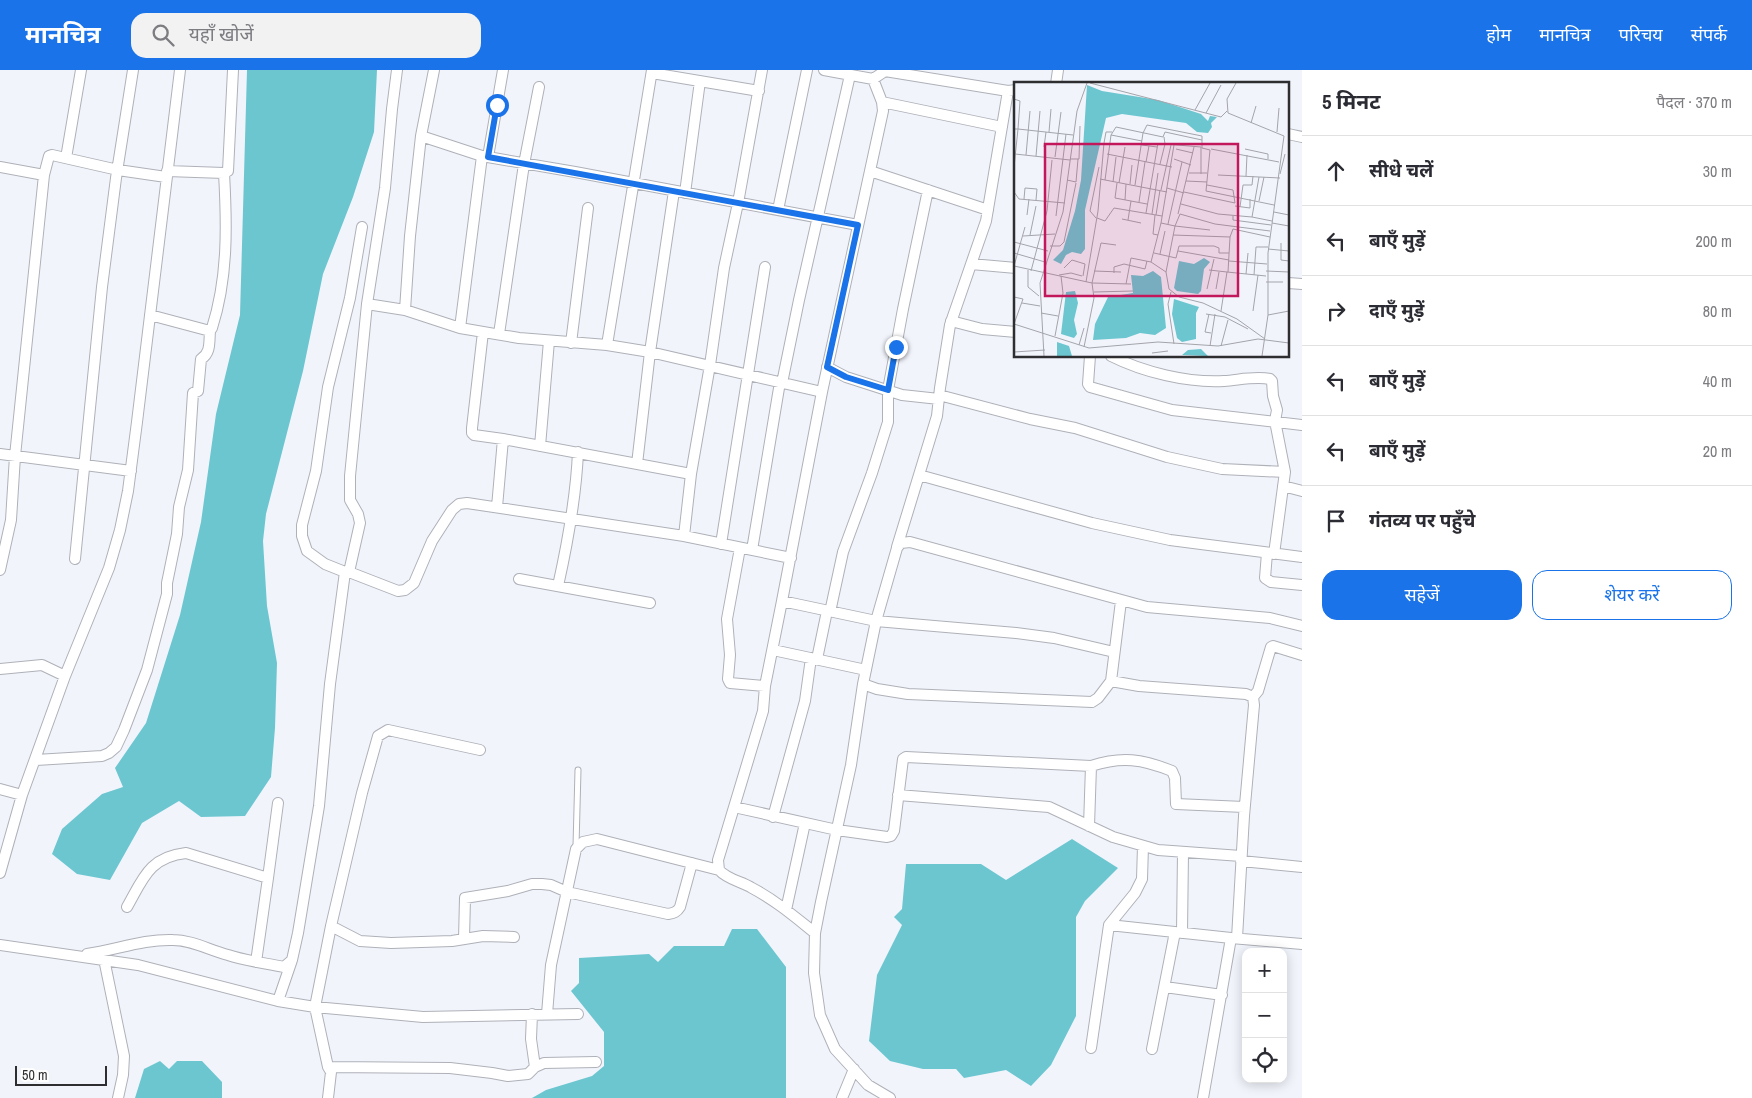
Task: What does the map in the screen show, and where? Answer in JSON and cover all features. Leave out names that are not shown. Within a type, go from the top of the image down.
[{"type":"street","points":[[66,158],[81,70]]},
{"type":"street","points":[[75,559],[102,287],[133,70]]},
{"type":"street","points":[[0,868],[22,795],[65,676],[109,568],[120,530],[131,471],[180,70]]},
{"type":"street","points":[[0,570],[11,520],[15,456],[44,175],[49,156],[118,170],[167,174],[224,173],[229,169],[233,70]]},
{"type":"street","points":[[278,1001],[292,960],[319,806],[330,684],[347,572],[360,523],[349,495],[367,304],[385,188],[397,70]]},
{"type":"street","points":[[405,310],[410,236],[421,136],[434,70]]},
{"type":"street","points":[[460,328],[485,157],[503,70]]},
{"type":"street","points":[[684,536],[691,474],[710,365],[724,268],[762,70]]},
{"type":"street","points":[[778,210],[807,70]]},
{"type":"street","points":[[824,70],[873,79],[885,71],[1012,90],[1002,128],[986,221],[947,337],[937,416],[876,621],[863,684],[851,766],[815,933],[814,973],[820,1015],[835,1049],[868,1084],[890,1098]]},
{"type":"street","points":[[607,345],[652,71],[759,91]]},
{"type":"street","points":[[752,550],[781,382],[850,75]]},
{"type":"street","points":[[718,870],[718,860],[763,711],[766,686],[827,367],[883,111],[882,102],[873,79]]},
{"type":"street","points":[[685,193],[700,81]]},
{"type":"street","points":[[499,334],[524,164],[539,87]]},
{"type":"street","points":[[882,102],[1002,128]]},
{"type":"street","points":[[421,136],[485,157],[858,225]]},
{"type":"street","points":[[0,166],[44,175]]},
{"type":"street","points":[[870,170],[988,210]]},
{"type":"street","points":[[36,760],[102,756],[109,753],[116,747],[124,730],[147,670],[167,594],[167,583],[177,534],[179,507],[188,470],[193,393],[198,391],[201,358],[206,356],[208,352],[210,331],[220,296],[226,253],[227,220],[224,173]]},
{"type":"street","points":[[773,817],[805,701],[814,659],[829,612],[843,552],[888,422],[888,390],[928,190]]},
{"type":"street","points":[[637,464],[650,352],[674,191]]},
{"type":"street","points":[[571,343],[588,208]]},
{"type":"street","points":[[362,227],[350,298],[328,387],[316,471],[302,525],[302,536],[307,551],[325,564],[398,591],[405,590],[414,583],[432,541],[452,510],[459,504],[467,502],[684,536],[791,558]]},
{"type":"street","points":[[971,264],[1014,268]]},
{"type":"street","points":[[721,544],[765,267]]},
{"type":"street","points":[[367,304],[405,310],[460,328],[482,332],[549,341],[607,345],[650,352],[822,392]]},
{"type":"street","points":[[150,315],[210,331]]},
{"type":"street","points":[[951,321],[982,329],[1014,332]]},
{"type":"street","points":[[482,332],[472,433],[474,435],[578,452],[691,474]]},
{"type":"street","points":[[540,446],[549,341]]},
{"type":"street","points":[[1090,358],[1088,384],[1090,387],[1172,410],[1302,425]]},
{"type":"street","points":[[1115,358],[1122,362],[1177,378],[1200,381],[1270,379],[1272,381],[1276,410],[1275,421],[1285,472],[1284,486],[1265,578],[1271,582],[1302,585]]},
{"type":"street","points":[[827,367],[846,377],[902,395],[939,397],[1076,428],[1167,457],[1222,469],[1285,472]]},
{"type":"street","points":[[497,507],[503,439]]},
{"type":"street","points":[[558,586],[577,485],[578,452]]},
{"type":"street","points":[[0,454],[131,471]]},
{"type":"street","points":[[919,475],[1092,523],[1170,540],[1302,557]]},
{"type":"street","points":[[1284,486],[1302,491]]},
{"type":"street","points":[[897,548],[901,543],[910,542],[1147,607],[1270,618],[1302,626]]},
{"type":"street","points":[[740,548],[727,619],[730,655],[728,679],[730,682],[766,686]]},
{"type":"street","points":[[519,579],[650,603]]},
{"type":"street","points":[[782,601],[876,621],[1016,633],[1054,638],[1114,652]]},
{"type":"street","points":[[863,684],[877,689],[908,694],[1092,702],[1098,698],[1111,681],[1121,601]]},
{"type":"street","points":[[1203,1098],[1234,938],[1254,705],[1253,697],[1258,691],[1271,647],[1302,655]]},
{"type":"street","points":[[773,650],[866,670]]},
{"type":"street","points":[[0,669],[42,665],[65,676]]},
{"type":"street","points":[[1111,681],[1139,686],[1246,694],[1253,697]]},
{"type":"street","points":[[328,1098],[331,1072],[328,1067],[315,1007],[330,926],[362,793],[378,736],[388,730],[480,750]]},
{"type":"street","points":[[734,807],[837,830],[891,836],[894,831],[903,759],[906,757],[1091,766],[1109,760],[1141,761],[1172,772],[1175,778],[1176,804],[1244,807]]},
{"type":"street","points":[[1089,826],[1091,766]]},
{"type":"street","points":[[0,789],[22,795]]},
{"type":"street","points":[[898,795],[1049,807],[1113,837],[1158,850],[1302,866]]},
{"type":"street","points":[[256,962],[278,803]]},
{"type":"street","points":[[786,910],[805,823]]},
{"type":"street","points":[[547,1014],[551,965],[576,849],[583,842],[598,839],[718,870],[724,876],[752,887],[815,933]]},
{"type":"street","points":[[1091,1048],[1109,925],[1135,893],[1142,879],[1143,846]]},
{"type":"street","points":[[1152,1050],[1164,987],[1179,932],[1183,852]]},
{"type":"street","points":[[127,907],[147,872],[156,863],[178,854],[193,855],[268,878]]},
{"type":"street","points":[[464,939],[464,900],[468,897],[532,884],[551,885],[567,892],[668,914],[673,913],[680,907],[692,863]]},
{"type":"street","points":[[1109,925],[1302,944]]},
{"type":"street","points":[[330,926],[360,940],[391,943],[452,941],[483,936],[514,937]]},
{"type":"street","points":[[74,955],[125,945],[175,940],[189,941],[226,954],[284,967],[292,960]]},
{"type":"street","points":[[0,945],[138,965],[278,1001],[315,1007],[423,1016],[578,1014]]},
{"type":"street","points":[[104,959],[124,1056],[123,1075],[118,1098]]},
{"type":"street","points":[[1164,987],[1222,995]]},
{"type":"street","points":[[532,1014],[531,1039],[535,1067]]},
{"type":"street","points":[[328,1067],[450,1068],[520,1076],[528,1074],[535,1067],[544,1063],[596,1062]]},
{"type":"street","points":[[842,1098],[854,1069]]},
{"type":"lane","points":[[576,849],[578,770]]},
{"type":"water","points":[[247,70],[377,70],[374,132],[353,197],[323,274],[303,371],[266,514],[263,541],[267,606],[277,663],[271,777],[245,816],[201,817],[179,801],[142,823],[110,880],[77,874],[52,854],[62,829],[102,794],[123,787],[115,768],[146,723],[180,615],[201,522],[216,414],[240,315]]},
{"type":"water","points":[[1072,839],[1118,868],[1085,901],[1076,917],[1076,1016],[1051,1065],[1031,1086],[1006,1070],[964,1078],[956,1069],[923,1069],[890,1061],[869,1041],[877,975],[902,925],[894,917],[902,909],[906,864],[981,864],[1006,880]]},
{"type":"water","points":[[732,929],[757,929],[786,967],[786,1098],[532,1098],[546,1090],[592,1076],[604,1066],[604,1032],[571,991],[579,983],[579,958],[649,954],[658,962],[674,946],[724,946]]},
{"type":"water","points":[[160,1061],[169,1069],[177,1061],[202,1061],[222,1082],[222,1098],[135,1098],[144,1069]]},
{"type":"route","points":[[497,105],[488,157],[858,225],[827,367],[846,377],[888,390],[896,347]]}]
